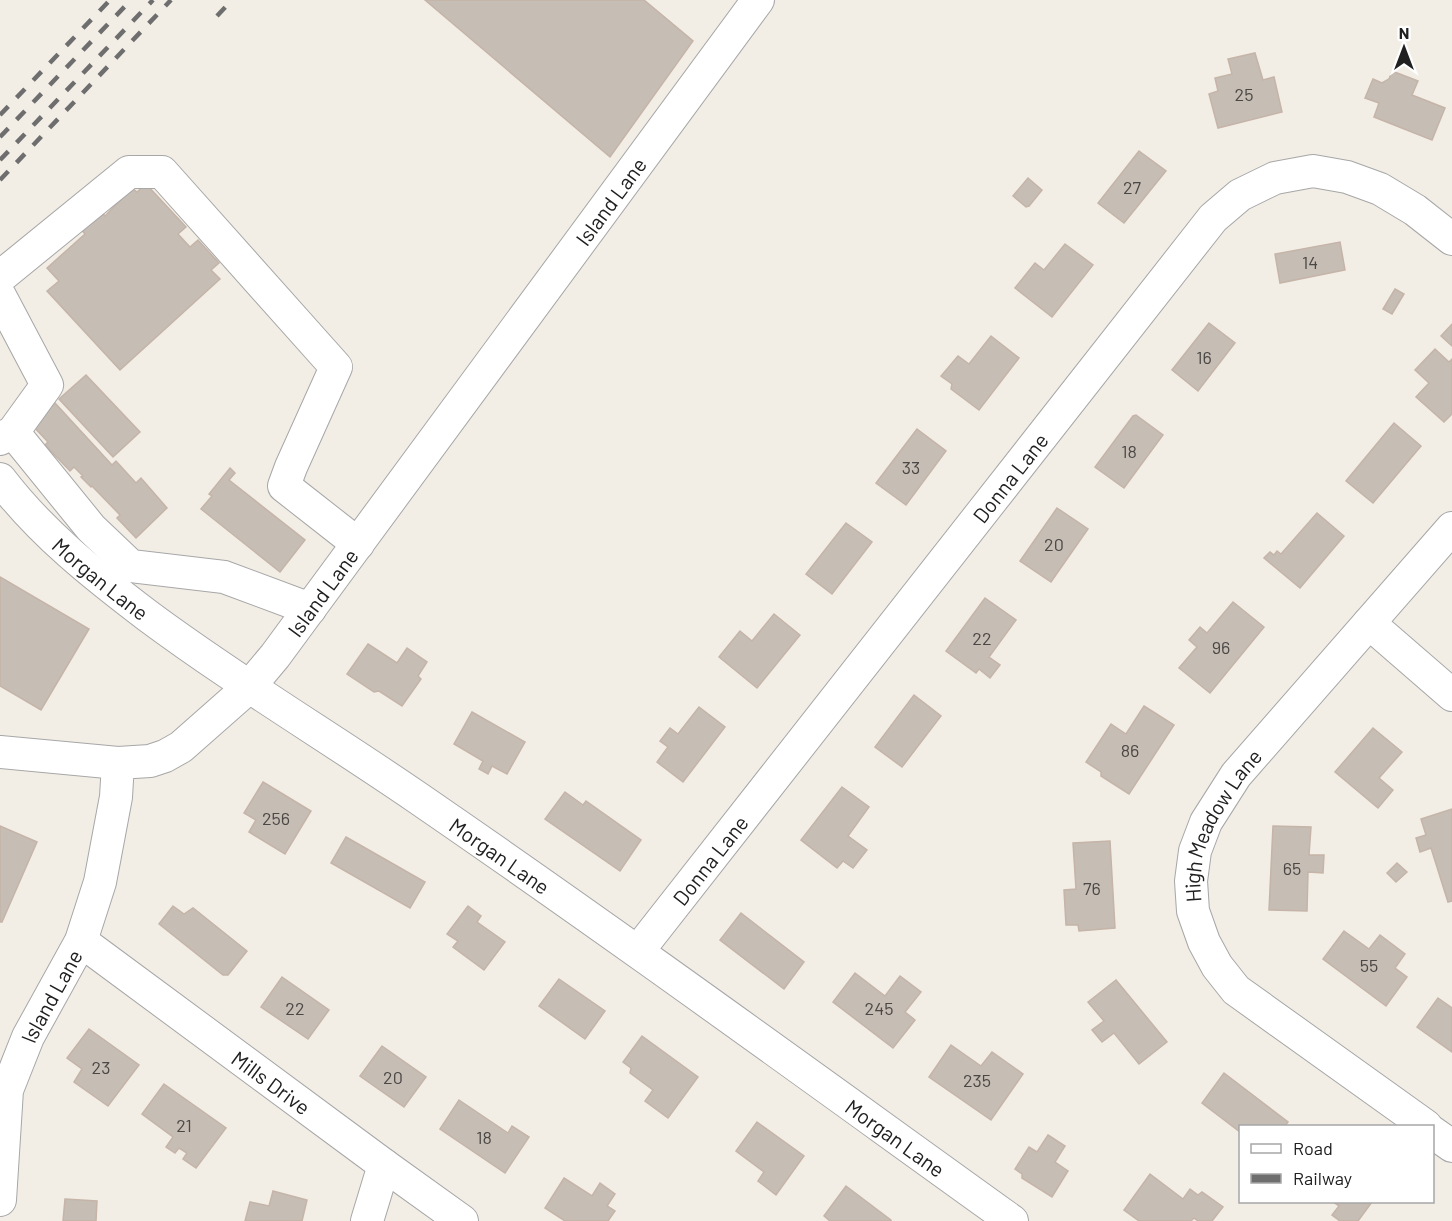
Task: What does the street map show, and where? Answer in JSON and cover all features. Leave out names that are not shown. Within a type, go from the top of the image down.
[{"type":"street","name":"Island Lane","points":[[0,1200],[7,1090],[28,1037],[81,941],[100,882],[116,797],[118,763],[150,761],[181,747],[249,687],[310,609],[758,0]]},
{"type":"street","name":"Donna Lane","points":[[638,951],[1213,218],[1240,195],[1275,178],[1313,171],[1347,177],[1380,189],[1415,210],[1452,239]]},
{"type":"street","points":[[0,278],[129,172],[162,172],[336,367],[284,486],[358,544]]},
{"type":"street","points":[[0,296],[47,385],[6,435],[92,528],[131,566],[224,577],[310,609]]},
{"type":"street","name":"Morgan Lane","points":[[0,478],[30,515],[69,554],[188,646],[521,869],[1012,1221]]},
{"type":"street","name":"High Meadow Lane","points":[[1425,1125],[1236,990],[1217,966],[1204,942],[1193,911],[1191,881],[1195,851],[1206,822],[1236,775],[1452,528]]},
{"type":"street","points":[[1369,623],[1452,695]]},
{"type":"street","points":[[0,752],[118,763]]},
{"type":"street","name":"Mills Drive","points":[[81,941],[462,1221]]},
{"type":"street","points":[[1434,1132],[1452,1146]]},
{"type":"street","points":[[366,1221],[384,1165]]},
{"type":"building","points":[[425,0],[644,0],[693,41],[610,157]]},
{"type":"building","points":[[1255,53],[1263,80],[1274,77],[1282,112],[1218,128],[1209,94],[1218,91],[1215,78],[1232,74],[1228,59]]},
{"type":"building","points":[[1392,71],[1418,81],[1412,95],[1445,108],[1432,140],[1374,117],[1379,103],[1365,98],[1373,79],[1382,83],[1389,79]]},
{"type":"building","points":[[1139,151],[1166,171],[1124,223],[1098,203]]},
{"type":"building","points":[[1028,178],[1042,190],[1026,207],[1013,196]]},
{"type":"building","points":[[146,184],[186,227],[178,234],[190,247],[198,240],[219,263],[211,270],[220,279],[120,370],[47,291],[59,281],[47,268],[85,234],[77,225],[97,207],[105,216],[132,188],[137,192]]},
{"type":"building","points":[[1340,242],[1345,270],[1280,283],[1275,254]]},
{"type":"building","points":[[1065,244],[1093,265],[1052,317],[1015,288],[1035,263],[1044,270]]},
{"type":"building","points":[[1395,289],[1404,294],[1392,314],[1383,309]]},
{"type":"building","points":[[1209,323],[1235,343],[1198,391],[1172,370]]},
{"type":"building","points":[[1452,324],[1452,346],[1441,336]]},
{"type":"building","points":[[991,336],[1019,358],[979,410],[951,389],[952,384],[941,376],[958,356],[969,364]]},
{"type":"building","points":[[1435,349],[1449,362],[1452,359],[1452,414],[1444,422],[1416,397],[1429,383],[1415,370]]},
{"type":"building","points":[[86,375],[140,432],[113,457],[59,399]]},
{"type":"building","points":[[55,403],[112,465],[116,461],[136,483],[141,478],[167,508],[136,538],[117,518],[120,515],[81,477],[83,476],[74,467],[70,471],[45,445],[48,442],[32,425]]},
{"type":"building","points":[[1136,415],[1163,435],[1124,488],[1095,467]]},
{"type":"building","points":[[1394,423],[1421,446],[1373,503],[1346,481]]},
{"type":"building","points":[[917,429],[946,451],[906,505],[876,483]]},
{"type":"building","points":[[230,468],[235,473],[229,480],[305,540],[280,572],[201,509],[212,496],[209,494]]},
{"type":"building","points":[[1057,508],[1088,529],[1051,582],[1020,561]]},
{"type":"building","points":[[1317,513],[1344,536],[1300,588],[1264,558],[1270,552],[1274,555],[1277,551],[1281,554]]},
{"type":"building","points":[[846,523],[872,542],[832,594],[806,574]]},
{"type":"building","points":[[0,577],[89,629],[41,710],[0,686]]},
{"type":"building","points":[[985,598],[1016,620],[989,657],[1000,665],[990,678],[979,669],[976,673],[946,651]]},
{"type":"building","points":[[1233,602],[1264,627],[1210,693],[1179,668],[1197,647],[1189,640],[1200,627],[1207,633]]},
{"type":"building","points":[[774,614],[800,635],[757,688],[719,657],[740,631],[752,641]]},
{"type":"building","points":[[368,644],[397,663],[407,648],[427,662],[418,676],[421,679],[402,706],[379,691],[374,692],[347,674]]},
{"type":"building","points":[[914,695],[941,716],[902,767],[875,747]]},
{"type":"building","points":[[1144,706],[1174,725],[1129,794],[1101,776],[1101,772],[1086,762],[1111,724],[1126,734]]},
{"type":"building","points":[[699,707],[725,727],[683,782],[657,762],[668,747],[660,741],[670,728],[678,734]]},
{"type":"building","points":[[472,712],[525,742],[507,774],[492,766],[488,774],[479,769],[483,761],[454,744]]},
{"type":"building","points":[[1373,728],[1402,752],[1379,778],[1393,790],[1378,808],[1335,772]]},
{"type":"building","points":[[263,782],[311,811],[285,854],[249,832],[256,820],[244,813]]},
{"type":"building","points":[[842,787],[869,807],[848,836],[867,850],[853,868],[843,861],[837,868],[801,840]]},
{"type":"building","points":[[565,792],[583,805],[586,801],[641,840],[620,871],[545,819]]},
{"type":"building","points":[[1452,809],[1452,901],[1448,902],[1431,848],[1420,852],[1416,838],[1426,835],[1421,819]]},
{"type":"building","points":[[0,826],[37,842],[2,922],[0,922]]},
{"type":"building","points":[[1273,826],[1311,827],[1309,855],[1324,855],[1323,873],[1308,872],[1307,911],[1269,910]]},
{"type":"building","points":[[346,837],[425,882],[410,908],[331,863]]},
{"type":"building","points":[[1110,841],[1115,928],[1079,931],[1078,925],[1066,925],[1064,890],[1076,889],[1073,843]]},
{"type":"building","points":[[1397,863],[1407,872],[1396,882],[1387,873]]},
{"type":"building","points":[[173,906],[184,914],[193,908],[247,951],[228,975],[223,975],[159,924]]},
{"type":"building","points":[[468,906],[481,916],[477,922],[505,942],[484,970],[453,947],[458,941],[447,934]]},
{"type":"building","points":[[741,913],[804,962],[784,989],[720,940]]},
{"type":"building","points":[[1344,931],[1369,949],[1380,935],[1405,954],[1395,968],[1407,977],[1386,1006],[1323,959]]},
{"type":"building","points":[[855,973],[885,996],[900,976],[921,992],[905,1012],[915,1020],[893,1048],[833,1002]]},
{"type":"building","points":[[282,977],[329,1010],[308,1039],[261,1007]]},
{"type":"building","points":[[559,979],[605,1011],[585,1039],[539,1006]]},
{"type":"building","points":[[1116,980],[1167,1042],[1139,1064],[1114,1033],[1102,1042],[1092,1030],[1104,1021],[1088,1002]]},
{"type":"building","points":[[1438,998],[1452,1008],[1452,1052],[1417,1027]]},
{"type":"building","points":[[89,1029],[139,1065],[108,1106],[74,1082],[82,1069],[67,1058]]},
{"type":"building","points":[[642,1036],[698,1077],[668,1118],[645,1101],[653,1090],[630,1073],[631,1068],[623,1062]]},
{"type":"building","points":[[951,1045],[981,1066],[992,1052],[1023,1074],[991,1120],[929,1077]]},
{"type":"building","points":[[382,1046],[426,1077],[404,1107],[360,1076]]},
{"type":"building","points":[[1224,1073],[1288,1122],[1286,1125],[1239,1125],[1239,1131],[1202,1103]]},
{"type":"building","points":[[164,1084],[226,1128],[196,1168],[183,1159],[187,1153],[179,1148],[175,1153],[166,1147],[173,1137],[142,1114]]},
{"type":"building","points":[[459,1100],[508,1133],[512,1126],[529,1137],[505,1173],[440,1129]]},
{"type":"building","points":[[757,1122],[804,1156],[776,1195],[758,1181],[764,1172],[736,1151]]},
{"type":"building","points":[[1048,1135],[1065,1146],[1055,1162],[1068,1171],[1052,1197],[1022,1178],[1022,1174],[1015,1169],[1029,1147],[1037,1152]]},
{"type":"building","points":[[1150,1174],[1183,1199],[1190,1189],[1198,1195],[1202,1192],[1223,1207],[1212,1221],[1198,1221],[1194,1218],[1191,1221],[1139,1221],[1124,1210]]},
{"type":"building","points":[[564,1178],[592,1196],[600,1183],[615,1194],[607,1206],[615,1211],[608,1221],[565,1221],[545,1208]]},
{"type":"building","points":[[846,1186],[891,1221],[830,1221],[824,1216]]},
{"type":"building","points":[[273,1191],[307,1200],[302,1221],[245,1221],[250,1202],[269,1206]]},
{"type":"building","points":[[65,1199],[97,1201],[96,1221],[63,1221]]},
{"type":"building","points":[[1334,1203],[1371,1203],[1358,1221],[1340,1221],[1332,1215],[1339,1206]]},
{"type":"railway","points":[[0,115],[110,0]]},
{"type":"railway","points":[[0,137],[131,0]]},
{"type":"railway","points":[[0,160],[153,0]]},
{"type":"railway","points":[[0,180],[171,0]]},
{"type":"railway","points":[[217,16],[232,0]]}]
